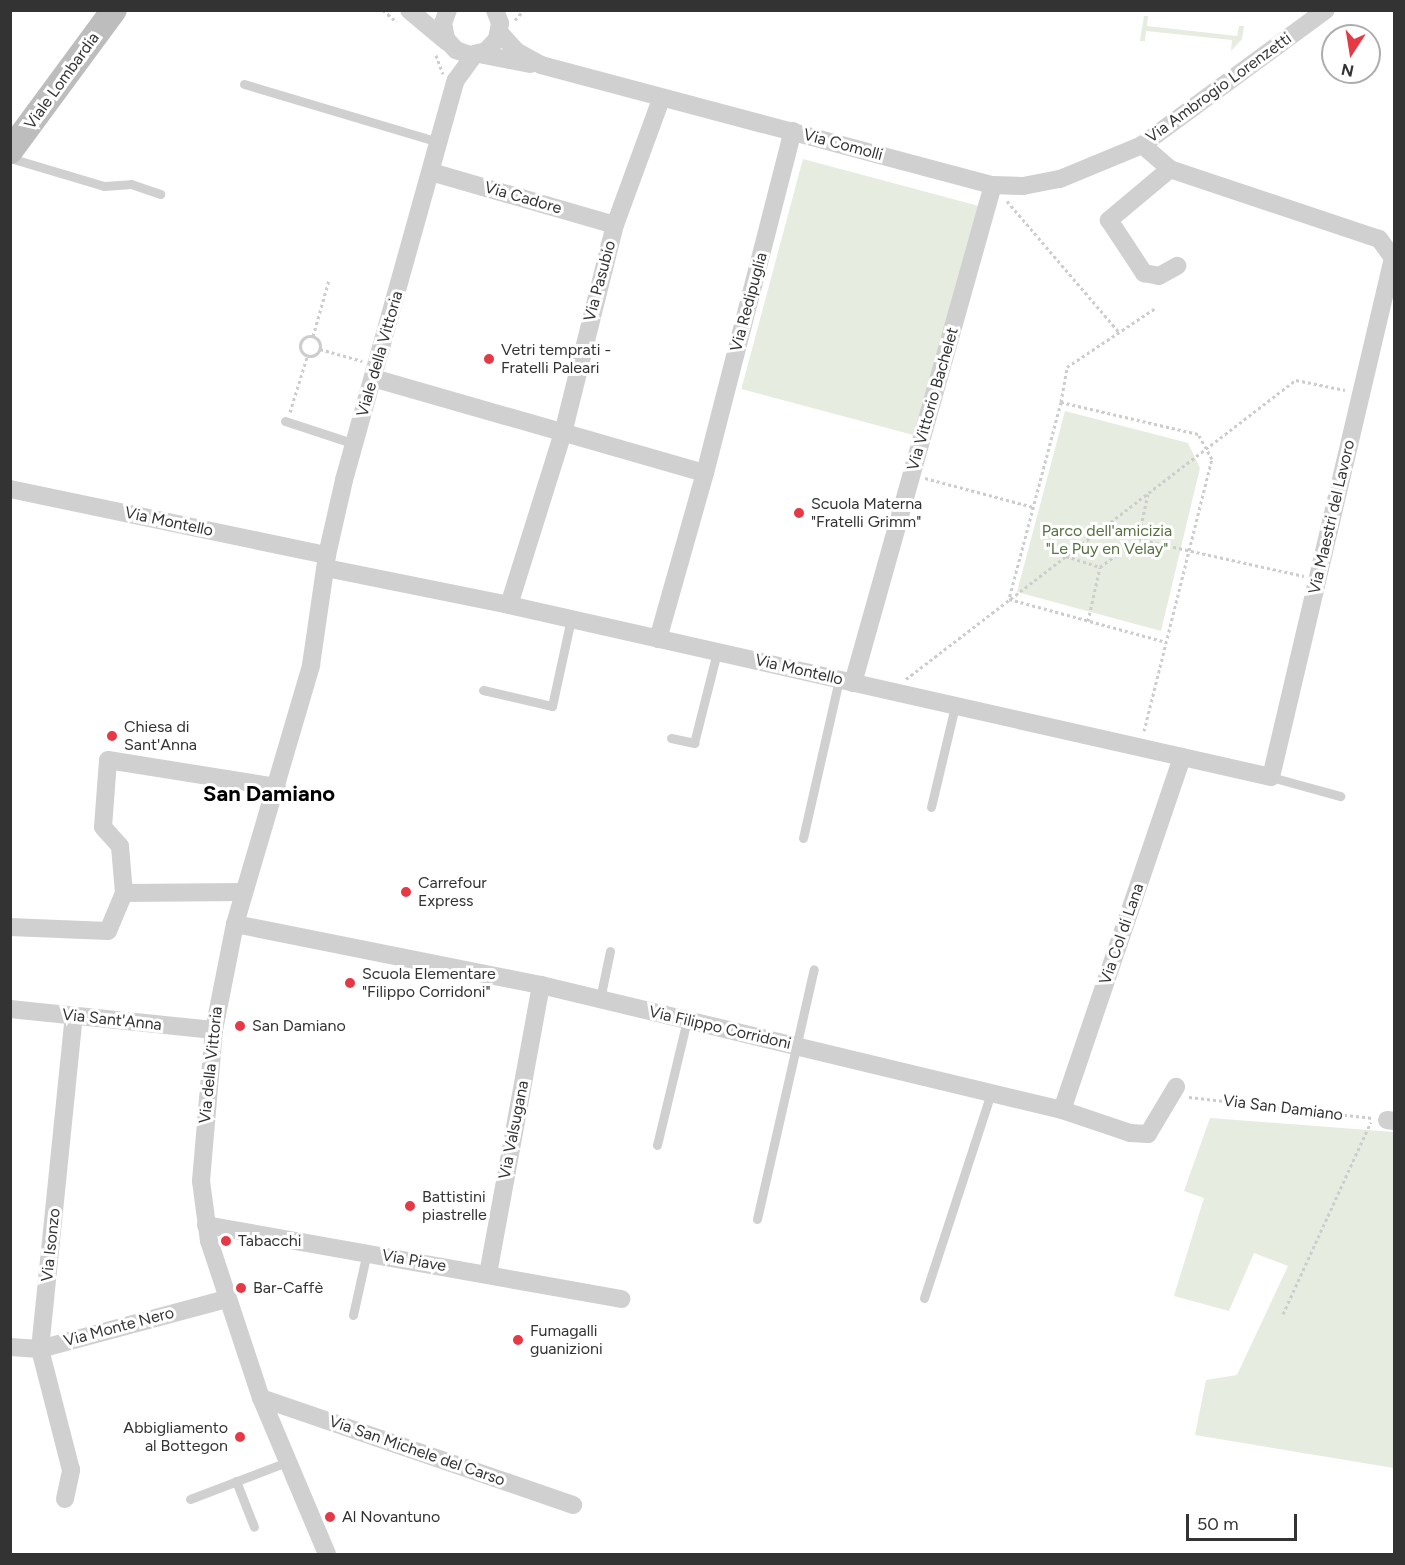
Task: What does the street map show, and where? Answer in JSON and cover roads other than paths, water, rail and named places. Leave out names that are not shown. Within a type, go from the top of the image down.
[{"type":"main road","name":"Viale Lombardia","points":[[10,151],[114,10]]},
{"type":"street","name":"Via Comolli","points":[[410,10],[449,44],[477,54],[541,65],[661,99],[793,131],[993,185],[1023,186],[1060,179],[1142,145]]},
{"type":"street","points":[[448,10],[443,26],[449,44]]},
{"type":"street","points":[[477,54],[492,46],[498,24],[510,10]]},
{"type":"street","name":"Via Ambrogio Lorenzetti","points":[[1142,145],[1326,10]]},
{"type":"street","name":"Via Comolli","points":[[498,24],[516,51],[541,65]]},
{"type":"street","name":"Viale della Vittoria","points":[[449,44],[456,80]]},
{"type":"street","name":"Viale della Vittoria","points":[[326,562],[371,371],[456,80],[477,54]]},
{"type":"street","name":"Via Pasubio","points":[[509,605],[563,433],[615,225],[661,99]]},
{"type":"street","name":"Via Redipuglia","points":[[658,639],[705,473],[793,131]]},
{"type":"street","points":[[1142,145],[1170,169],[1379,239],[1394,258]]},
{"type":"street","points":[[1170,169],[1109,220],[1144,273],[1159,276],[1177,266]]},
{"type":"street","name":"Via Cadore","points":[[430,172],[615,225]]},
{"type":"street","name":"Via Vittorio Bachelet","points":[[846,681],[912,474],[993,185]]},
{"type":"street","name":"Via Maestri del Lavoro","points":[[1270,777],[1394,258]]},
{"type":"street","points":[[371,371],[563,433],[705,473]]},
{"type":"street","name":"Via Montello","points":[[10,489],[509,605],[1270,777]]},
{"type":"street","name":"Via della Vittoria","points":[[326,562],[313,656],[277,787],[235,924],[214,1030],[201,1181],[206,1225],[226,1299],[261,1398],[327,1554]]},
{"type":"street","name":"Via Col di Lana","points":[[1062,1110],[1182,757]]},
{"type":"street","points":[[10,927],[108,931],[124,893],[120,846],[102,827],[108,760],[277,787]]},
{"type":"street","points":[[124,893],[243,892]]},
{"type":"street","name":"Via Filippo Corridoni","points":[[235,924],[541,985],[1062,1110],[1130,1133],[1148,1134],[1173,1092]]},
{"type":"street","name":"Via Valsugana","points":[[488,1274],[541,985]]},
{"type":"street","name":"Via Sant'Anna","points":[[10,1009],[214,1030]]},
{"type":"street","name":"Via Isonzo","points":[[65,1500],[71,1470],[40,1349],[74,1016]]},
{"type":"street","name":"Via Piave","points":[[206,1225],[621,1299]]},
{"type":"street","name":"Via Monte Nero","points":[[10,1347],[40,1349],[226,1299]]},
{"type":"street","name":"Via San Michele del Carso","points":[[261,1398],[573,1505]]},
{"type":"lane","points":[[244,84],[439,142]]},
{"type":"lane","points":[[10,158],[104,186],[131,184],[160,194]]},
{"type":"lane","points":[[287,419],[355,444]]},
{"type":"lane","points":[[483,690],[552,706],[571,619]]},
{"type":"lane","points":[[671,738],[694,743],[717,652]]},
{"type":"lane","points":[[803,838],[846,681]]},
{"type":"lane","points":[[931,807],[955,706]]},
{"type":"lane","points":[[1270,777],[1340,796]]},
{"type":"lane","points":[[600,999],[610,951]]},
{"type":"lane","points":[[757,1219],[814,969]]},
{"type":"lane","points":[[657,1145],[687,1020]]},
{"type":"lane","points":[[924,1298],[991,1093]]},
{"type":"lane","points":[[353,1315],[367,1252]]},
{"type":"lane","points":[[190,1499],[287,1462]]},
{"type":"lane","points":[[236,1481],[254,1527]]},
{"type":"place","name":"Vetri temprati - Fratelli Paleari","points":[[489,359]]},
{"type":"place","name":"Scuola Materna \"Fratelli Grimm\"","points":[[799,513]]},
{"type":"place","name":"Chiesa di Sant'Anna","points":[[112,736]]},
{"type":"place","name":"Carrefour Express","points":[[406,892]]},
{"type":"place","name":"Scuola Elementare \"Filippo Corridoni\"","points":[[350,983]]},
{"type":"place","name":"San Damiano","points":[[240,1026]]},
{"type":"place","name":"Battistini piastrelle","points":[[410,1206]]},
{"type":"place","name":"Tabacchi","points":[[226,1241]]},
{"type":"place","name":"Bar-Caffè","points":[[241,1288]]},
{"type":"place","name":"Fumagalli guanizioni","points":[[518,1340]]},
{"type":"place","name":"Abbigliamento al Bottegon","points":[[240,1437]]},
{"type":"place","name":"Al Novantuno","points":[[330,1517]]},
{"type":"district","name":"San Damiano","points":[[269,794]]},
{"type":"park label","name":"Parco dell'amicizia \"Le Puy en Velay\"","points":[[1107,540]]}]
